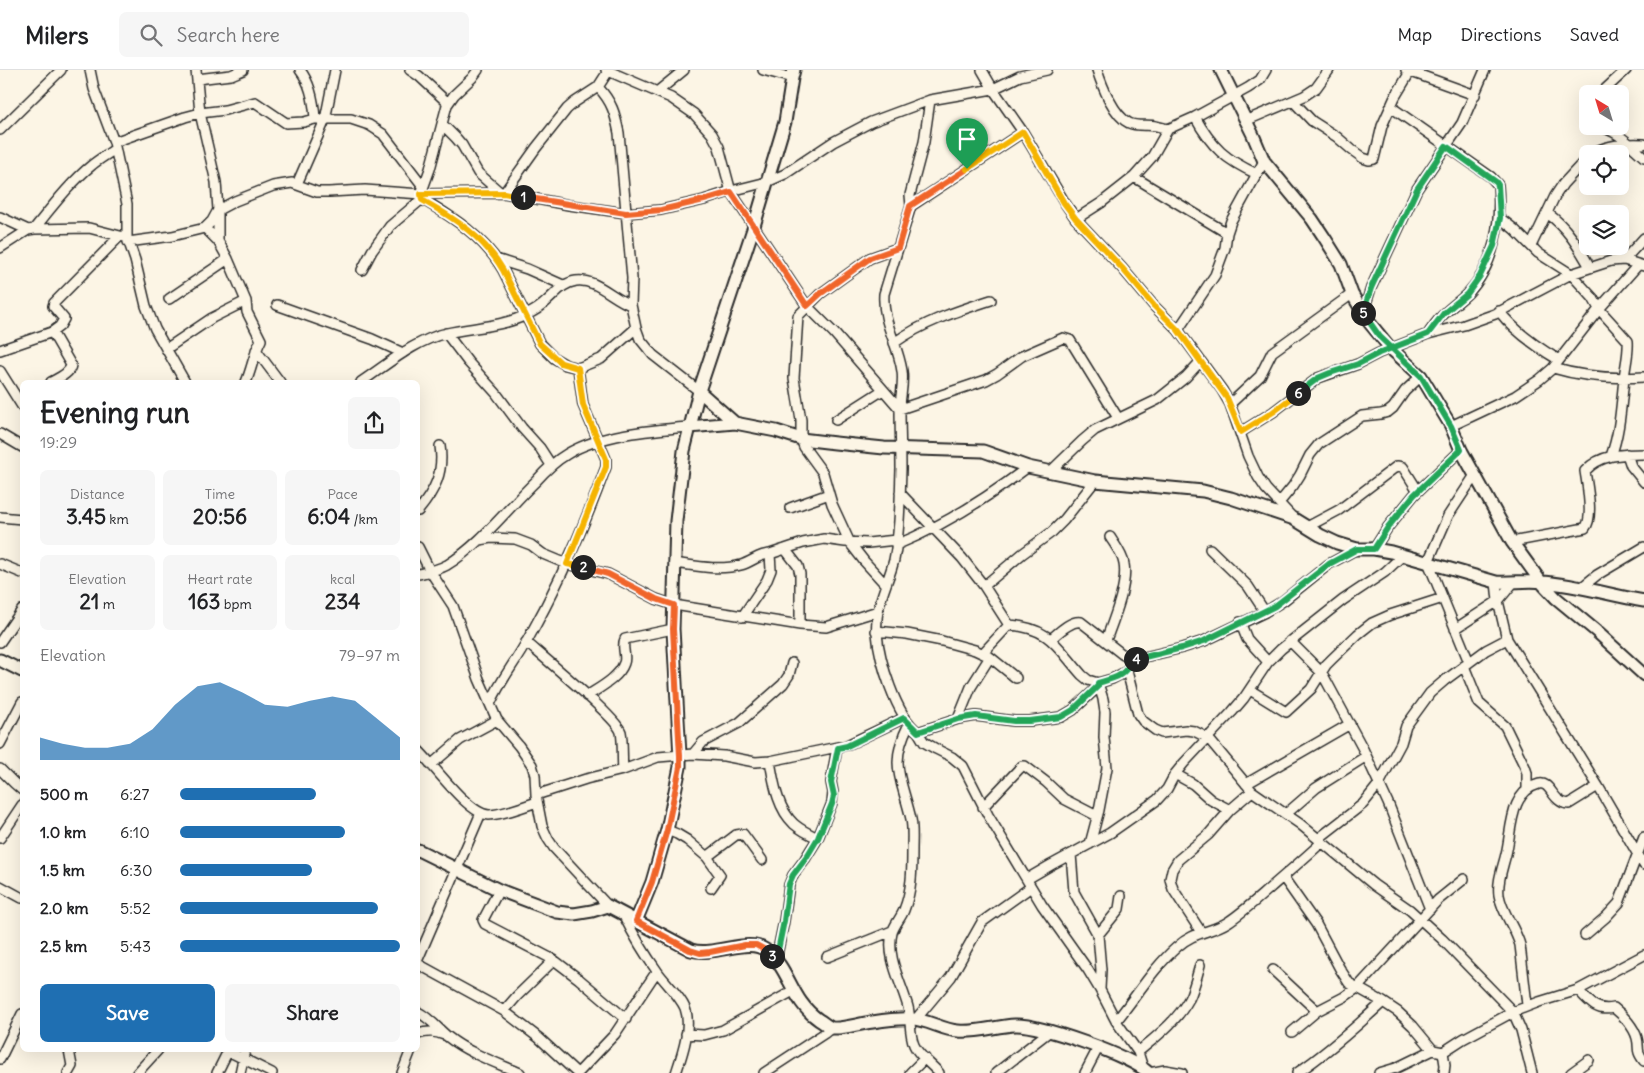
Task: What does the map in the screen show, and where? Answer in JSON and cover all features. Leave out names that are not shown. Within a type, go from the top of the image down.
[{"type":"street","points":[[0,130],[61,70]]},
{"type":"street","points":[[90,70],[96,95],[115,146],[127,204],[125,239],[134,260],[146,306],[155,329],[184,380]]},
{"type":"street","points":[[218,241],[216,182],[200,114],[196,74],[231,76],[243,70]]},
{"type":"street","points":[[300,70],[306,79],[311,93],[315,119]]},
{"type":"street","points":[[297,184],[325,120],[335,70]]},
{"type":"street","points":[[410,70],[448,103]]},
{"type":"street","points":[[362,270],[372,251],[390,226],[422,193],[448,103],[478,70]]},
{"type":"street","points":[[503,193],[567,109],[598,87],[608,70],[672,98],[694,114],[712,134],[719,147],[731,192],[807,306],[834,333],[900,409]]},
{"type":"street","points":[[657,92],[684,70]]},
{"type":"street","points":[[636,921],[652,882],[667,830],[680,767],[673,629],[677,513],[684,451],[699,391],[767,182],[784,122],[793,74],[763,70]]},
{"type":"street","points":[[982,70],[1023,132],[1064,203],[1154,306],[1178,330],[1230,404],[1248,456],[1258,477],[1294,519]]},
{"type":"street","points":[[0,217],[31,229],[89,228],[108,232],[125,239],[172,236],[205,228],[218,210],[234,201],[273,186],[292,182],[317,192],[365,190],[422,193],[503,193],[626,213],[661,210],[767,182],[785,174],[833,142],[871,122],[930,100],[993,89],[1020,76],[1047,70]]},
{"type":"street","points":[[1090,70],[1098,70],[1112,104],[1130,124],[1168,129]]},
{"type":"street","points":[[1221,70],[1264,161],[1312,219],[1324,237],[1341,264],[1352,294],[1380,337],[1421,376],[1451,426],[1461,450],[1512,542],[1541,582],[1556,598],[1596,631],[1644,675]]},
{"type":"street","points":[[1076,219],[1101,203],[1134,177],[1152,157],[1168,129],[1195,117],[1248,88],[1260,80],[1266,70]]},
{"type":"street","points":[[1246,121],[1304,96],[1316,88],[1328,70]]},
{"type":"street","points":[[1363,313],[1371,288],[1417,189],[1462,123],[1485,70]]},
{"type":"street","points":[[1610,85],[1626,70]]},
{"type":"street","points":[[1293,101],[1312,121],[1337,137],[1363,158],[1369,160],[1374,159],[1382,126],[1408,71],[1421,72],[1475,95]]},
{"type":"street","points":[[598,87],[608,98],[614,111],[619,133],[632,278],[631,305],[640,339],[653,355],[699,391],[735,423]]},
{"type":"street","points":[[930,100],[924,142],[910,195],[910,206],[884,294],[883,307],[902,371],[900,492],[896,543],[894,561],[878,610],[876,631],[884,671],[907,721],[918,732],[924,742],[952,756],[963,766],[984,807],[1042,905],[1100,990],[1116,1021],[1138,1052],[1147,1071]]},
{"type":"street","points":[[0,248],[31,229],[85,171],[115,146],[200,114],[255,102],[286,123],[315,119],[351,119],[375,128],[383,134],[422,193],[456,219],[484,244],[496,259],[540,344],[561,363],[578,368],[600,359],[636,328]]},
{"type":"street","points":[[1391,107],[1498,185],[1500,218],[1494,246],[1480,276],[1467,294],[1444,313],[1428,334]]},
{"type":"street","points":[[1195,117],[1204,133],[1226,158],[1257,174]]},
{"type":"street","points":[[442,126],[462,145],[471,164],[478,173],[503,193]]},
{"type":"street","points":[[910,206],[1023,132]]},
{"type":"street","points":[[1618,135],[1644,157]]},
{"type":"street","points":[[1625,145],[1644,144]]},
{"type":"street","points":[[1178,330],[1215,275],[1225,248],[1231,221],[1264,161]]},
{"type":"street","points":[[1531,246],[1550,204],[1563,184],[1579,167]]},
{"type":"street","points":[[1134,177],[1227,233]]},
{"type":"street","points":[[1547,213],[1558,221],[1571,236],[1590,267]]},
{"type":"street","points":[[1500,218],[1531,246],[1554,264],[1571,274],[1628,341],[1622,402],[1611,456]]},
{"type":"street","points":[[205,228],[218,241],[228,259],[246,302],[247,312],[261,340],[247,380]]},
{"type":"street","points":[[1624,260],[1644,238]]},
{"type":"street","points":[[0,350],[52,332],[60,326],[64,319],[53,306],[54,302],[125,239]]},
{"type":"street","points":[[885,584],[850,543],[836,515],[823,473],[804,447],[801,439],[801,420],[794,378],[798,316],[828,289],[870,258],[898,248]]},
{"type":"street","points":[[169,300],[228,259]]},
{"type":"street","points":[[496,259],[527,269],[563,286]]},
{"type":"street","points":[[1241,432],[1273,412],[1318,378],[1358,364],[1428,334],[1464,325],[1499,311],[1571,274],[1590,267],[1611,261],[1624,260],[1641,266],[1599,309],[1553,368],[1539,380],[1515,396],[1451,426]]},
{"type":"street","points":[[364,380],[403,353],[420,344],[446,334],[507,322],[525,316],[547,301],[563,286],[576,281],[584,281],[631,305]]},
{"type":"street","points":[[1230,404],[1260,376],[1272,352],[1352,294]]},
{"type":"street","points":[[894,343],[909,332],[932,321],[991,300]]},
{"type":"street","points":[[166,349],[212,318],[246,302]]},
{"type":"street","points":[[277,305],[372,339],[403,353]]},
{"type":"street","points":[[1499,311],[1508,323],[1534,344],[1559,360]]},
{"type":"street","points":[[52,332],[71,365],[68,372],[54,380]]},
{"type":"street","points":[[446,334],[496,393],[552,465]]},
{"type":"street","points":[[900,409],[986,380],[1027,353],[1063,338],[1070,340],[1118,418]]},
{"type":"street","points":[[256,350],[278,380]]},
{"type":"street","points":[[1050,472],[1096,430],[1157,400],[1186,377],[1200,362]]},
{"type":"street","points":[[490,704],[526,642],[567,564],[606,467],[606,459],[583,405],[578,368]]},
{"type":"street","points":[[1553,368],[1571,374],[1598,377],[1644,377]]},
{"type":"street","points":[[0,371],[20,400]]},
{"type":"street","points":[[1279,503],[1293,486],[1310,455],[1319,444],[1362,416],[1388,412],[1421,376]]},
{"type":"street","points":[[836,420],[883,390]]},
{"type":"street","points":[[420,574],[445,566],[479,540],[552,465],[584,445],[648,431],[735,423],[776,431],[801,439],[901,448],[983,451],[1028,467],[1050,472],[1095,480],[1204,491],[1294,519],[1337,543],[1357,549],[1374,549],[1390,552],[1496,582],[1541,582],[1582,587],[1644,601]]},
{"type":"street","points":[[0,434],[20,446]]},
{"type":"street","points":[[420,508],[430,496],[436,484],[442,463],[440,446]]},
{"type":"street","points":[[1374,549],[1402,508],[1461,450]]},
{"type":"street","points":[[1627,454],[1632,466],[1644,482]]},
{"type":"street","points":[[1512,542],[1585,528],[1588,526],[1589,518],[1589,496],[1585,471],[1611,456],[1644,454]]},
{"type":"street","points":[[1307,527],[1339,510],[1397,466],[1403,467],[1418,491]]},
{"type":"street","points":[[674,563],[711,568],[738,566],[763,554],[770,554],[803,543],[824,539],[850,543],[896,543],[933,528],[985,498],[1028,467]]},
{"type":"street","points":[[1475,475],[1444,524],[1428,562],[1455,629],[1479,703],[1500,721],[1507,731],[1527,773],[1527,789],[1515,808],[1507,852],[1498,881],[1503,909],[1518,936],[1527,1006]]},
{"type":"street","points":[[984,586],[1052,532],[1064,520],[1095,480]]},
{"type":"street","points":[[900,492],[962,558],[984,586],[1009,625]]},
{"type":"street","points":[[790,508],[830,494]]},
{"type":"street","points":[[0,518],[20,519]]},
{"type":"street","points":[[1106,640],[1120,599],[1125,572],[1124,563],[1110,537]]},
{"type":"street","points":[[479,540],[491,538],[515,540],[530,545],[542,554],[567,564],[608,574],[656,599],[674,605],[742,617],[800,625],[826,626],[878,610]]},
{"type":"street","points":[[1582,587],[1597,575],[1644,547]]},
{"type":"street","points":[[786,549],[798,566],[800,574],[800,625]]},
{"type":"street","points":[[1210,549],[1248,586],[1265,612]]},
{"type":"street","points":[[1051,639],[1061,630],[1077,621],[1132,660],[1182,648],[1204,641],[1240,622],[1265,612],[1329,564],[1357,549]]},
{"type":"street","points":[[420,551],[430,571],[453,606],[458,624],[497,720],[532,765],[542,826],[554,848],[608,906],[690,950],[700,953],[745,945],[756,945],[767,951],[776,960],[793,991],[804,1006],[813,1016],[831,1028]]},
{"type":"street","points":[[742,617],[767,580],[771,570],[770,554]]},
{"type":"street","points":[[913,1019],[951,977],[982,922],[1029,883],[1071,854],[1110,833],[1156,800],[1167,789],[1176,774],[1250,690],[1268,662],[1290,641],[1343,600],[1385,572],[1402,556]]},
{"type":"street","points":[[0,564],[20,572]]},
{"type":"street","points":[[1496,582],[1498,601],[1508,638],[1644,865]]},
{"type":"street","points":[[1455,629],[1498,601],[1514,583]]},
{"type":"street","points":[[1250,690],[1286,712],[1311,689],[1326,665],[1344,646],[1372,623],[1390,615],[1443,598]]},
{"type":"street","points":[[0,642],[20,613]]},
{"type":"street","points":[[1240,622],[1248,639],[1268,662]]},
{"type":"street","points":[[1009,625],[1022,626],[1051,639],[1082,675],[1098,685],[1104,699],[1106,768],[1090,844]]},
{"type":"street","points":[[958,719],[987,655],[1009,625]]},
{"type":"street","points":[[587,696],[618,673],[624,663],[623,642],[625,639],[673,629]]},
{"type":"street","points":[[876,631],[907,634],[942,641],[987,655],[1016,678]]},
{"type":"street","points":[[1116,1021],[1160,964],[1177,947],[1188,938],[1227,923],[1245,910],[1363,804],[1379,784],[1400,743],[1406,726],[1430,693],[1467,664],[1508,638]]},
{"type":"street","points":[[1290,641],[1322,673],[1350,724],[1388,803],[1430,908]]},
{"type":"street","points":[[526,642],[604,711],[621,731],[623,770]]},
{"type":"street","points":[[0,660],[20,670]]},
{"type":"street","points":[[918,732],[958,719],[976,716],[1014,721],[1061,717],[1073,710],[1098,685],[1127,671],[1132,660]]},
{"type":"street","points":[[693,754],[704,742],[739,723],[782,684],[789,675],[792,663]]},
{"type":"street","points":[[1127,671],[1138,714],[1143,721],[1162,733],[1194,731],[1208,738],[1249,787],[1286,814],[1374,885],[1410,910],[1442,939],[1513,1012],[1521,1030],[1532,1073]]},
{"type":"street","points":[[0,744],[20,706]]},
{"type":"street","points":[[431,765],[460,740],[497,720]]},
{"type":"street","points":[[420,752],[462,798],[481,813],[488,815],[496,814],[586,779],[623,770],[658,757],[693,754],[724,756],[755,762],[770,761],[847,746],[907,721]]},
{"type":"street","points":[[907,721],[898,757],[898,776],[911,821],[912,878],[904,912],[892,931],[891,944],[894,966],[913,1019],[912,1041],[915,1047],[939,1073]]},
{"type":"street","points":[[1201,932],[1173,889],[1170,879],[1172,870],[1178,860],[1208,835],[1249,787],[1350,724]]},
{"type":"street","points":[[776,960],[789,884],[818,838],[834,796],[831,782],[838,748]]},
{"type":"street","points":[[1286,814],[1316,788],[1365,756]]},
{"type":"street","points":[[770,761],[778,798],[783,809],[793,823],[818,838]]},
{"type":"street","points":[[984,807],[1022,766],[1025,766],[1046,782],[1064,800],[1097,816]]},
{"type":"street","points":[[0,769],[20,788]]},
{"type":"street","points":[[1176,774],[1194,784],[1211,800],[1230,810]]},
{"type":"street","points":[[1527,789],[1544,784],[1548,786],[1558,801],[1568,804],[1598,786]]},
{"type":"street","points":[[0,838],[20,808]]},
{"type":"street","points":[[420,954],[481,813]]},
{"type":"street","points":[[667,830],[687,840],[707,857],[720,875],[711,888]]},
{"type":"street","points":[[707,857],[740,833],[746,836],[762,860]]},
{"type":"street","points":[[1585,935],[1619,903],[1644,837]]},
{"type":"street","points":[[420,851],[499,890],[556,912],[574,914],[608,906]]},
{"type":"street","points":[[1071,854],[1074,892],[1098,935],[1101,970],[1100,990]]},
{"type":"street","points":[[1283,877],[1316,924],[1349,983],[1384,1002],[1413,1026],[1433,1050]]},
{"type":"street","points":[[1292,1032],[1317,1011],[1344,997],[1356,988],[1430,908],[1464,879]]},
{"type":"street","points":[[0,886],[20,897]]},
{"type":"street","points":[[499,890],[483,920],[485,924],[554,960],[580,979],[626,1019]]},
{"type":"street","points":[[1098,935],[1119,910],[1121,896]]},
{"type":"street","points":[[623,914],[633,934],[657,971],[685,1008],[686,1034],[676,1073]]},
{"type":"street","points":[[827,958],[892,931]]},
{"type":"street","points":[[1379,1073],[1396,1068],[1433,1050],[1443,1052],[1513,1012],[1578,990],[1644,955]]},
{"type":"street","points":[[504,1011],[554,960]]},
{"type":"street","points":[[420,965],[504,1011],[539,1038],[578,1073],[615,1034],[657,971]]},
{"type":"street","points":[[1138,1052],[1168,1028],[1182,1010],[1190,997],[1200,965]]},
{"type":"street","points":[[1273,970],[1317,1011]]},
{"type":"street","points":[[1578,990],[1592,1005],[1602,1009],[1614,1008],[1619,1012],[1635,1033],[1638,1039],[1638,1050],[1644,1061]]},
{"type":"street","points":[[686,1034],[704,1035],[724,1030],[793,991]]},
{"type":"street","points":[[1297,1073],[1356,1028],[1384,1002]]},
{"type":"street","points":[[420,1014],[448,1037]]},
{"type":"street","points":[[0,1059],[3,1047],[20,1017]]},
{"type":"street","points":[[764,1073],[831,1028],[913,1019],[957,1031],[972,1031],[1016,1025],[1034,1026],[1126,1059],[1147,1071],[1165,1070],[1182,1073]]},
{"type":"street","points":[[996,1073],[1050,1031]]},
{"type":"street","points":[[420,1034],[437,1032],[487,1060],[520,1073]]},
{"type":"street","points":[[1084,1073],[1098,1048]]},
{"type":"street","points":[[68,1073],[72,1066],[70,1052]]},
{"type":"street","points":[[136,1073],[156,1052]]},
{"type":"street","points":[[217,1073],[226,1052]]},
{"type":"street","points":[[402,1073],[410,1052]]},
{"type":"street","points":[[1443,1052],[1444,1073]]},
{"type":"street","points":[[240,1073],[244,1054],[272,1073]]},
{"type":"street","points":[[910,1073],[925,1058]]},
{"type":"street","points":[[1571,1073],[1589,1060]]},
{"type":"route","points":[[967,169],[910,206],[898,248],[870,258],[850,271],[807,306],[731,192],[661,210],[626,213],[504,193],[421,194],[422,200],[456,219],[484,244],[503,270],[540,344],[561,363],[578,368],[583,405],[606,459],[606,467],[567,564],[608,574],[656,599],[674,605],[673,629],[680,767],[667,830],[652,882],[636,921],[690,950],[700,953],[745,945],[756,945],[767,951],[776,960],[789,884],[818,838],[832,804],[834,796],[831,782],[832,772],[838,748],[847,746],[904,718],[918,732],[958,719],[976,716],[1014,721],[1048,720],[1061,717],[1073,710],[1098,686],[1098,683],[1112,679],[1127,671],[1132,660],[1204,641],[1275,606],[1329,564],[1357,549],[1374,549],[1402,508],[1461,450],[1451,426],[1421,376],[1391,349],[1363,313],[1371,288],[1417,189],[1446,146],[1491,177],[1498,185],[1500,218],[1494,246],[1473,287],[1444,313],[1428,334],[1391,349],[1379,353],[1358,364],[1318,378],[1273,412],[1241,432],[1230,404],[1222,390],[1178,330],[1076,219],[1064,203],[1023,132],[967,169]]}]
